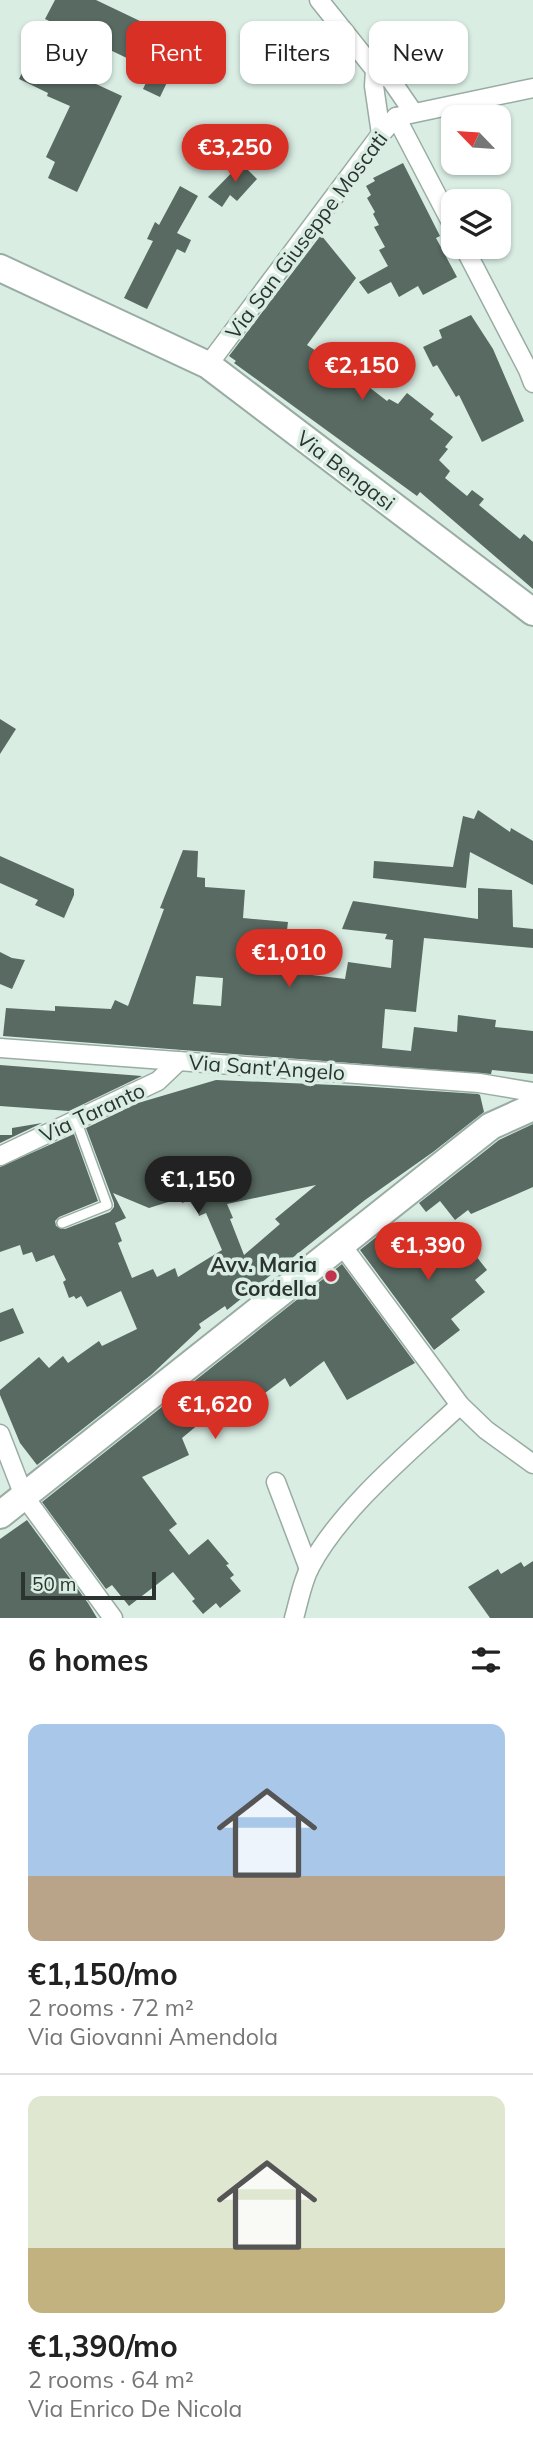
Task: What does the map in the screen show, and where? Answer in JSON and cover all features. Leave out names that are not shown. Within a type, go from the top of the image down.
[{"type":"street","points":[[319,0],[369,64]]},
{"type":"street","points":[[374,84],[381,134]]},
{"type":"street","points":[[393,84],[441,198]]},
{"type":"street","points":[[405,115],[533,88]]},
{"type":"street","name":"Via San Giuseppe Moscati","points":[[208,365],[381,134],[405,115]]},
{"type":"street","points":[[470,259],[531,374]]},
{"type":"street","name":"Via Bengasi","points":[[0,268],[208,365],[533,612]]},
{"type":"street","name":"Via Sant'Angelo","points":[[0,1048],[479,1083],[533,1092]]},
{"type":"street","name":"Via Taranto","points":[[0,1156],[158,1081],[179,1061]]},
{"type":"street","points":[[0,1515],[491,1126],[533,1107]]},
{"type":"street","points":[[341,1244],[460,1405],[486,1430],[533,1464]]},
{"type":"street","points":[[294,1618],[309,1569],[331,1532],[460,1405]]},
{"type":"street","points":[[0,1434],[24,1496],[113,1618]]},
{"type":"street","points":[[276,1482],[309,1569]]},
{"type":"lane","points":[[62,1223],[107,1205],[76,1120]]},
{"type":"building","points":[[55,0],[96,0],[140,21],[126,21],[126,58],[112,51],[112,21],[45,19]]},
{"type":"building","points":[[29,84],[96,84],[122,96],[77,192],[48,178],[55,162],[46,157],[70,106],[47,96],[48,93]]},
{"type":"building","points":[[145,84],[166,84],[160,97],[143,89]]},
{"type":"building","points":[[246,158],[253,163],[248,170],[257,179],[237,201],[230,195],[222,207],[208,197]]},
{"type":"building","points":[[403,163],[440,236],[436,238],[441,247],[441,259],[447,259],[457,277],[423,295],[418,286],[399,297],[391,282],[368,294],[359,282],[388,266],[379,250],[385,247],[374,227],[379,225],[367,198],[371,195],[366,186],[375,181],[373,178]]},
{"type":"building","points":[[180,186],[198,196],[177,233],[191,240],[185,253],[177,249],[147,309],[124,298],[153,241],[147,239],[155,222],[159,225]]},
{"type":"building","points":[[321,235],[356,278],[307,345],[339,366],[350,353],[366,365],[356,377],[387,401],[389,399],[398,404],[407,393],[434,414],[430,419],[453,437],[439,460],[450,471],[445,478],[467,496],[472,490],[484,499],[479,505],[520,539],[524,534],[533,542],[533,589],[420,492],[417,496],[234,363],[236,361],[229,356]]},
{"type":"building","points":[[471,315],[493,349],[524,421],[482,442],[459,395],[456,397],[437,365],[433,367],[423,347],[442,338],[439,330]]},
{"type":"building","points":[[0,719],[16,729],[0,754]]},
{"type":"building","points":[[478,810],[510,832],[511,828],[533,841],[533,885],[470,852],[466,888],[373,878],[374,861],[453,867],[463,816],[474,819]]},
{"type":"building","points":[[183,850],[198,851],[197,877],[205,878],[205,887],[245,890],[243,918],[288,922],[282,971],[345,979],[348,962],[391,968],[393,940],[385,939],[387,934],[342,929],[353,901],[478,919],[478,888],[512,890],[513,927],[533,929],[533,948],[424,938],[416,1012],[385,1009],[382,1048],[411,1051],[414,1027],[457,1032],[458,1015],[496,1020],[495,1027],[533,1031],[533,1074],[492,1070],[491,1074],[3,1036],[6,1008],[55,1011],[55,1006],[111,1009],[115,1000],[128,1006],[164,909],[160,908]],"holes":[[[196,976],[223,978],[221,1006],[193,1004]]]},
{"type":"building","points":[[0,856],[74,889],[64,918],[35,905],[38,900],[0,883]]},
{"type":"building","points":[[0,952],[25,960],[12,989],[0,984]]},
{"type":"building","points":[[0,1065],[142,1076],[69,1111],[0,1106]]},
{"type":"building","points":[[216,1080],[478,1094],[484,1112],[365,1200],[227,1310],[225,1306],[199,1324],[201,1328],[151,1375],[37,1465],[20,1443],[0,1390],[39,1357],[49,1368],[63,1356],[68,1363],[99,1341],[102,1346],[137,1329],[121,1291],[87,1307],[81,1296],[76,1299],[74,1296],[69,1298],[63,1282],[66,1280],[54,1255],[36,1262],[32,1252],[23,1255],[20,1245],[0,1252],[0,1167],[74,1134],[98,1201],[59,1217],[55,1221],[56,1226],[65,1229],[110,1212],[114,1203],[86,1128],[138,1103]],"holes":[[[316,1185],[275,1219],[280,1224],[244,1255],[227,1204]],[[113,1193],[149,1208],[181,1198],[182,1203],[194,1199],[199,1216],[206,1213],[222,1250],[178,1277],[175,1268],[157,1277],[153,1269],[132,1278],[118,1243],[122,1241],[115,1223],[126,1218]]]},
{"type":"building","points":[[42,1123],[0,1143],[0,1135],[12,1135],[12,1128]]},
{"type":"building","points":[[533,1124],[533,1187],[471,1214],[468,1210],[455,1220],[440,1201],[426,1212],[419,1203],[499,1140]]},
{"type":"building","points":[[390,1226],[418,1262],[453,1235],[464,1249],[468,1246],[487,1270],[475,1280],[485,1292],[451,1319],[460,1330],[434,1350],[360,1250]]},
{"type":"building","points":[[342,1264],[415,1363],[347,1400],[324,1361],[290,1387],[285,1378],[261,1396],[255,1387],[250,1391],[246,1385],[182,1438],[189,1455],[142,1477],[177,1524],[169,1530],[189,1555],[208,1539],[229,1564],[226,1565],[234,1575],[230,1578],[241,1591],[220,1608],[216,1603],[203,1614],[192,1601],[195,1599],[173,1572],[129,1606],[112,1585],[106,1589],[42,1502]]},
{"type":"building","points":[[13,1308],[24,1333],[0,1342],[0,1313]]},
{"type":"building","points":[[27,1520],[97,1618],[0,1618],[0,1539]]},
{"type":"building","points":[[533,1561],[533,1618],[490,1618],[468,1587],[498,1569],[501,1574],[521,1562],[524,1567]]},
{"type":"place","name":"Avv. Maria Cordella","points":[[331,1276]]}]
